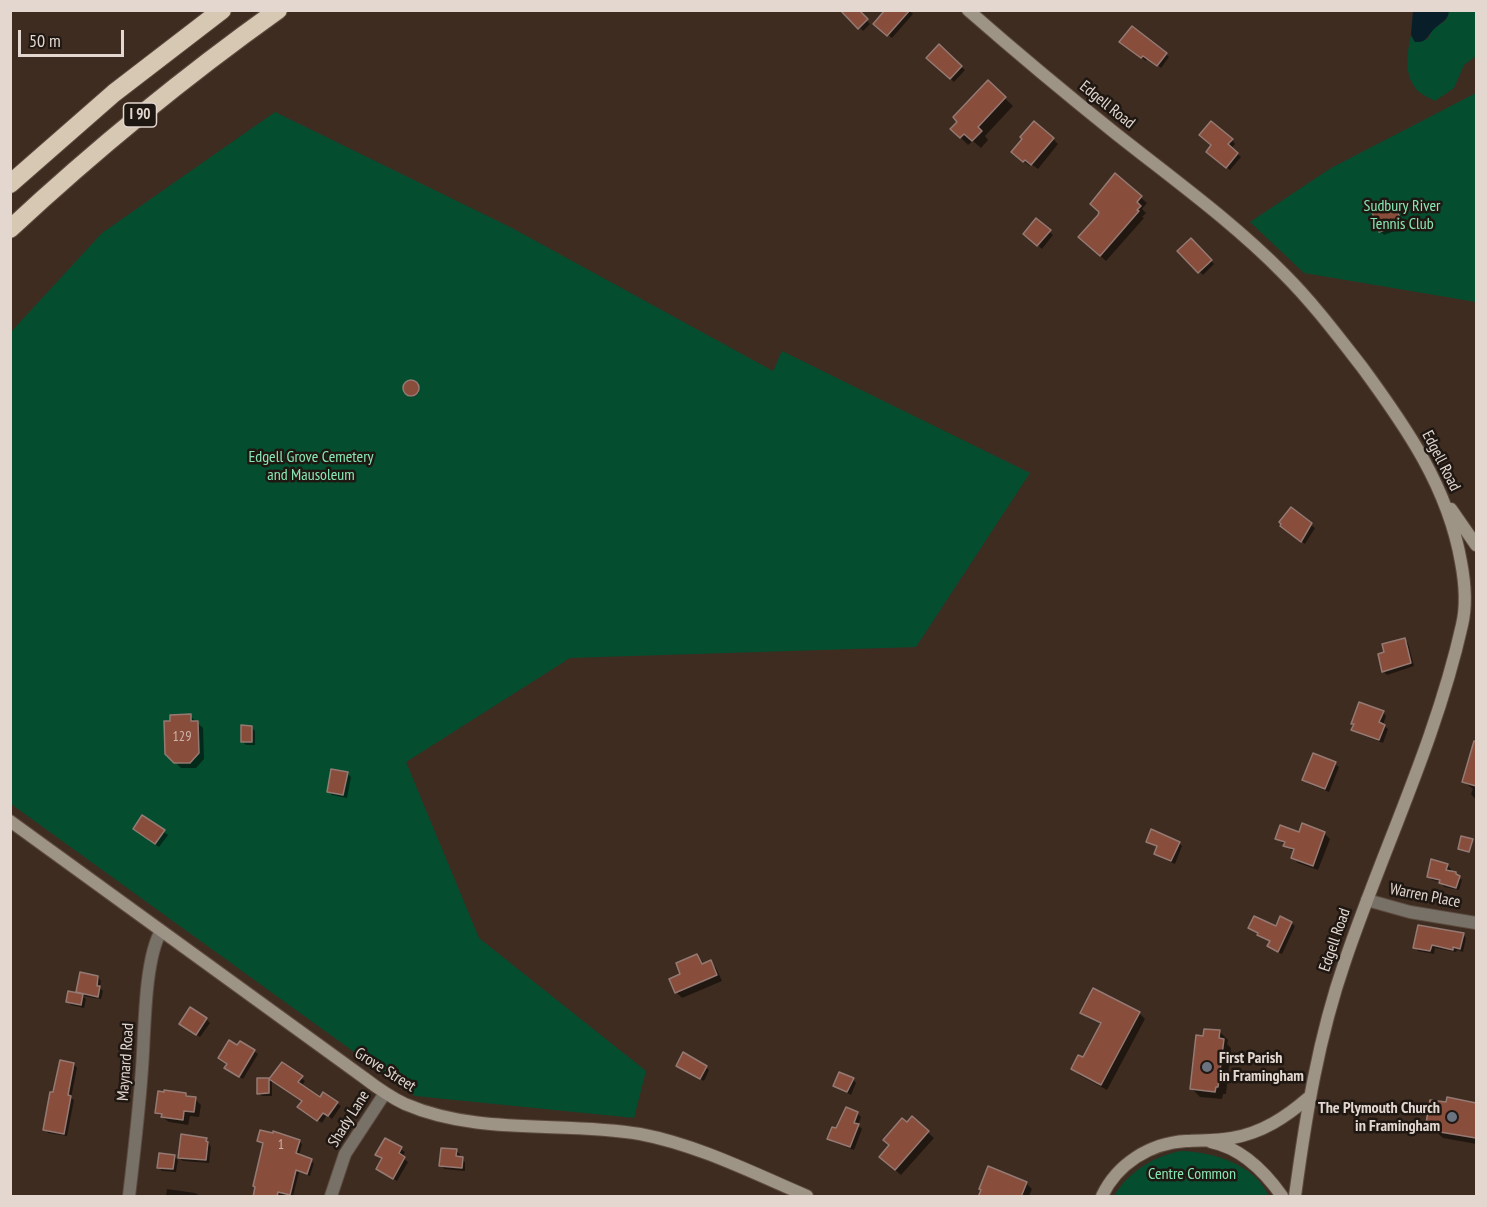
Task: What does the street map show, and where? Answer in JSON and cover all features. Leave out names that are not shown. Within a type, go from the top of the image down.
[{"type":"highway","name":"I 90","points":[[10,184],[114,93],[222,10]]},
{"type":"highway","name":"I 90","points":[[10,229],[133,121],[278,10]]},
{"type":"main road","name":"Edgell Road","points":[[968,10],[1115,133],[1235,229],[1284,274],[1322,317],[1412,438],[1434,477],[1458,547],[1471,603],[1438,711],[1367,900],[1327,1017],[1308,1098],[1294,1197]]},
{"type":"main road","points":[[1442,498],[1476,545]]},
{"type":"main road","name":"Grove Street","points":[[10,821],[385,1093],[418,1109],[454,1119],[510,1125],[621,1131],[659,1138],[715,1157],[807,1197]]},
{"type":"main road","points":[[1102,1197],[1121,1169],[1143,1153],[1170,1143],[1233,1138],[1261,1129],[1288,1114],[1308,1098]]},
{"type":"main road","points":[[1201,1140],[1218,1143],[1244,1157],[1265,1175],[1282,1197]]},
{"type":"street","name":"Warren Place","points":[[1367,900],[1410,912],[1476,923]]},
{"type":"street","name":"Maynard Road","points":[[129,1197],[137,1132],[150,965],[155,940],[161,931]]},
{"type":"street","name":"Shady Lane","points":[[331,1197],[345,1154],[385,1093]]},
{"type":"green space","points":[[1449,11],[1476,11],[1476,56],[1464,65],[1454,88],[1435,101],[1413,85],[1407,64],[1408,50],[1411,35],[1415,42],[1428,39],[1432,30],[1446,20]]},
{"type":"green space","name":"Sudbury River Tennis Club","points":[[1476,93],[1476,302],[1304,273],[1250,222],[1331,168]]},
{"type":"green space","name":"Edgell Grove Cemetery and Mausoleum","points":[[275,112],[512,228],[773,371],[782,351],[1030,473],[916,647],[570,658],[406,762],[479,938],[646,1071],[634,1118],[415,1096],[11,804],[10,333],[102,233]]},
{"type":"green space","name":"Centre Common","points":[[1181,1151],[1207,1154],[1232,1162],[1254,1176],[1269,1196],[1114,1196],[1120,1187],[1143,1166],[1171,1153]]},
{"type":"water","points":[[1413,11],[1449,11],[1446,19],[1424,40],[1415,42],[1411,35]]},
{"type":"building","points":[[840,10],[859,10],[868,19],[858,29]]},
{"type":"building","points":[[885,10],[910,10],[887,36],[873,24]]},
{"type":"building","points":[[1132,26],[1167,53],[1157,66],[1119,42]]},
{"type":"building","points":[[939,44],[962,66],[950,79],[926,58]]},
{"type":"building","points":[[988,80],[1006,97],[978,127],[982,131],[972,141],[964,134],[960,138],[950,129],[957,122],[953,117]]},
{"type":"building","points":[[1034,121],[1054,138],[1031,165],[1025,160],[1023,162],[1011,152]]},
{"type":"building","points":[[1211,121],[1233,139],[1228,144],[1238,153],[1226,168],[1206,152],[1211,145],[1199,135]]},
{"type":"building","points":[[1115,173],[1142,196],[1137,202],[1141,206],[1100,256],[1078,237],[1098,215],[1099,212],[1090,204]]},
{"type":"building","points":[[1395,204],[1402,224],[1379,232],[1372,212]]},
{"type":"building","points":[[1036,218],[1051,230],[1037,246],[1023,234]]},
{"type":"building","points":[[1191,238],[1212,260],[1198,273],[1177,251]]},
{"type":"building","points":[[411,380],[419,388],[411,396],[403,388]]},
{"type":"building","points":[[1291,507],[1312,523],[1301,542],[1280,526],[1279,522]]},
{"type":"building","points":[[1405,638],[1411,663],[1382,672],[1378,654],[1384,652],[1382,644]]},
{"type":"building","points":[[1359,702],[1384,711],[1379,722],[1385,725],[1379,740],[1351,730]]},
{"type":"building","points":[[191,714],[191,721],[198,721],[199,753],[190,763],[174,763],[165,754],[164,721],[170,721],[170,715]]},
{"type":"building","points":[[241,725],[252,726],[252,742],[241,742]]},
{"type":"building","points":[[1474,741],[1476,741],[1476,786],[1462,782]]},
{"type":"building","points":[[1313,753],[1336,762],[1325,789],[1302,780]]},
{"type":"building","points":[[331,769],[348,772],[343,795],[327,792]]},
{"type":"building","points":[[142,815],[165,830],[155,844],[133,829]]},
{"type":"building","points":[[1302,823],[1325,832],[1313,866],[1291,858],[1294,849],[1283,846],[1285,842],[1275,839],[1280,825],[1299,832]]},
{"type":"building","points":[[1151,829],[1180,842],[1171,861],[1154,854],[1157,846],[1146,842]]},
{"type":"building","points":[[1461,836],[1473,839],[1469,852],[1458,849]]},
{"type":"building","points":[[1431,859],[1448,864],[1446,870],[1456,872],[1460,876],[1456,888],[1439,883],[1440,880],[1427,877]]},
{"type":"building","points":[[1254,916],[1276,926],[1280,916],[1292,922],[1278,952],[1267,946],[1270,941],[1248,928]]},
{"type":"building","points":[[1418,925],[1464,933],[1460,949],[1453,947],[1453,950],[1432,945],[1430,951],[1413,948]]},
{"type":"building","points":[[697,954],[702,964],[711,960],[717,975],[675,993],[669,979],[680,974],[676,963]]},
{"type":"building","points":[[80,972],[98,976],[97,986],[100,986],[98,997],[76,992]]},
{"type":"building","points":[[1093,988],[1140,1012],[1101,1085],[1071,1069],[1078,1055],[1083,1057],[1101,1023],[1080,1013]]},
{"type":"building","points":[[68,991],[83,994],[81,1005],[66,1002]]},
{"type":"building","points":[[190,1007],[207,1018],[196,1035],[179,1024]]},
{"type":"building","name":"First Parish in Framingham","points":[[1204,1029],[1220,1030],[1219,1038],[1224,1039],[1218,1087],[1215,1092],[1190,1089],[1196,1035],[1203,1036]]},
{"type":"building","points":[[229,1040],[237,1045],[240,1041],[255,1050],[239,1077],[224,1068],[227,1064],[218,1058]]},
{"type":"building","points":[[683,1052],[707,1066],[700,1079],[676,1066]]},
{"type":"building","points":[[60,1060],[74,1063],[64,1134],[43,1130],[50,1092],[53,1092]]},
{"type":"building","points":[[282,1062],[303,1076],[298,1082],[320,1097],[323,1092],[338,1102],[328,1116],[323,1113],[317,1121],[297,1107],[302,1101],[269,1079]]},
{"type":"building","points":[[839,1072],[854,1078],[847,1092],[833,1086]]},
{"type":"building","points":[[257,1078],[269,1078],[269,1093],[257,1094]]},
{"type":"building","points":[[164,1090],[196,1097],[194,1112],[184,1111],[183,1120],[161,1117],[162,1114],[155,1113],[158,1091],[164,1092]]},
{"type":"building","name":"The Plymouth Church in Framingham","points":[[1447,1097],[1476,1103],[1476,1138],[1434,1131],[1435,1125],[1426,1123],[1430,1100],[1446,1102]]},
{"type":"building","points":[[846,1107],[858,1112],[854,1123],[859,1124],[850,1147],[827,1139],[832,1127],[836,1128]]},
{"type":"building","points":[[912,1116],[929,1131],[895,1170],[879,1157],[889,1145],[883,1140],[902,1118],[907,1122]]},
{"type":"building","points":[[260,1130],[273,1133],[273,1131],[300,1140],[296,1153],[312,1159],[307,1174],[296,1170],[290,1195],[278,1192],[277,1197],[253,1197],[255,1187],[253,1186],[263,1143],[257,1141]]},
{"type":"building","points":[[181,1134],[207,1138],[206,1160],[178,1158]]},
{"type":"building","points":[[385,1138],[402,1147],[399,1153],[405,1157],[393,1179],[376,1169],[382,1158],[375,1155]]},
{"type":"building","points":[[441,1148],[457,1149],[456,1156],[463,1157],[462,1168],[439,1166]]},
{"type":"building","points":[[159,1153],[175,1155],[173,1169],[157,1168]]},
{"type":"building","points":[[988,1166],[1027,1182],[1021,1197],[978,1197]]},
{"type":"place","name":"First Parish in Framingham","points":[[1207,1067]]},
{"type":"place","name":"The Plymouth Church in Framingham","points":[[1452,1117]]}]
